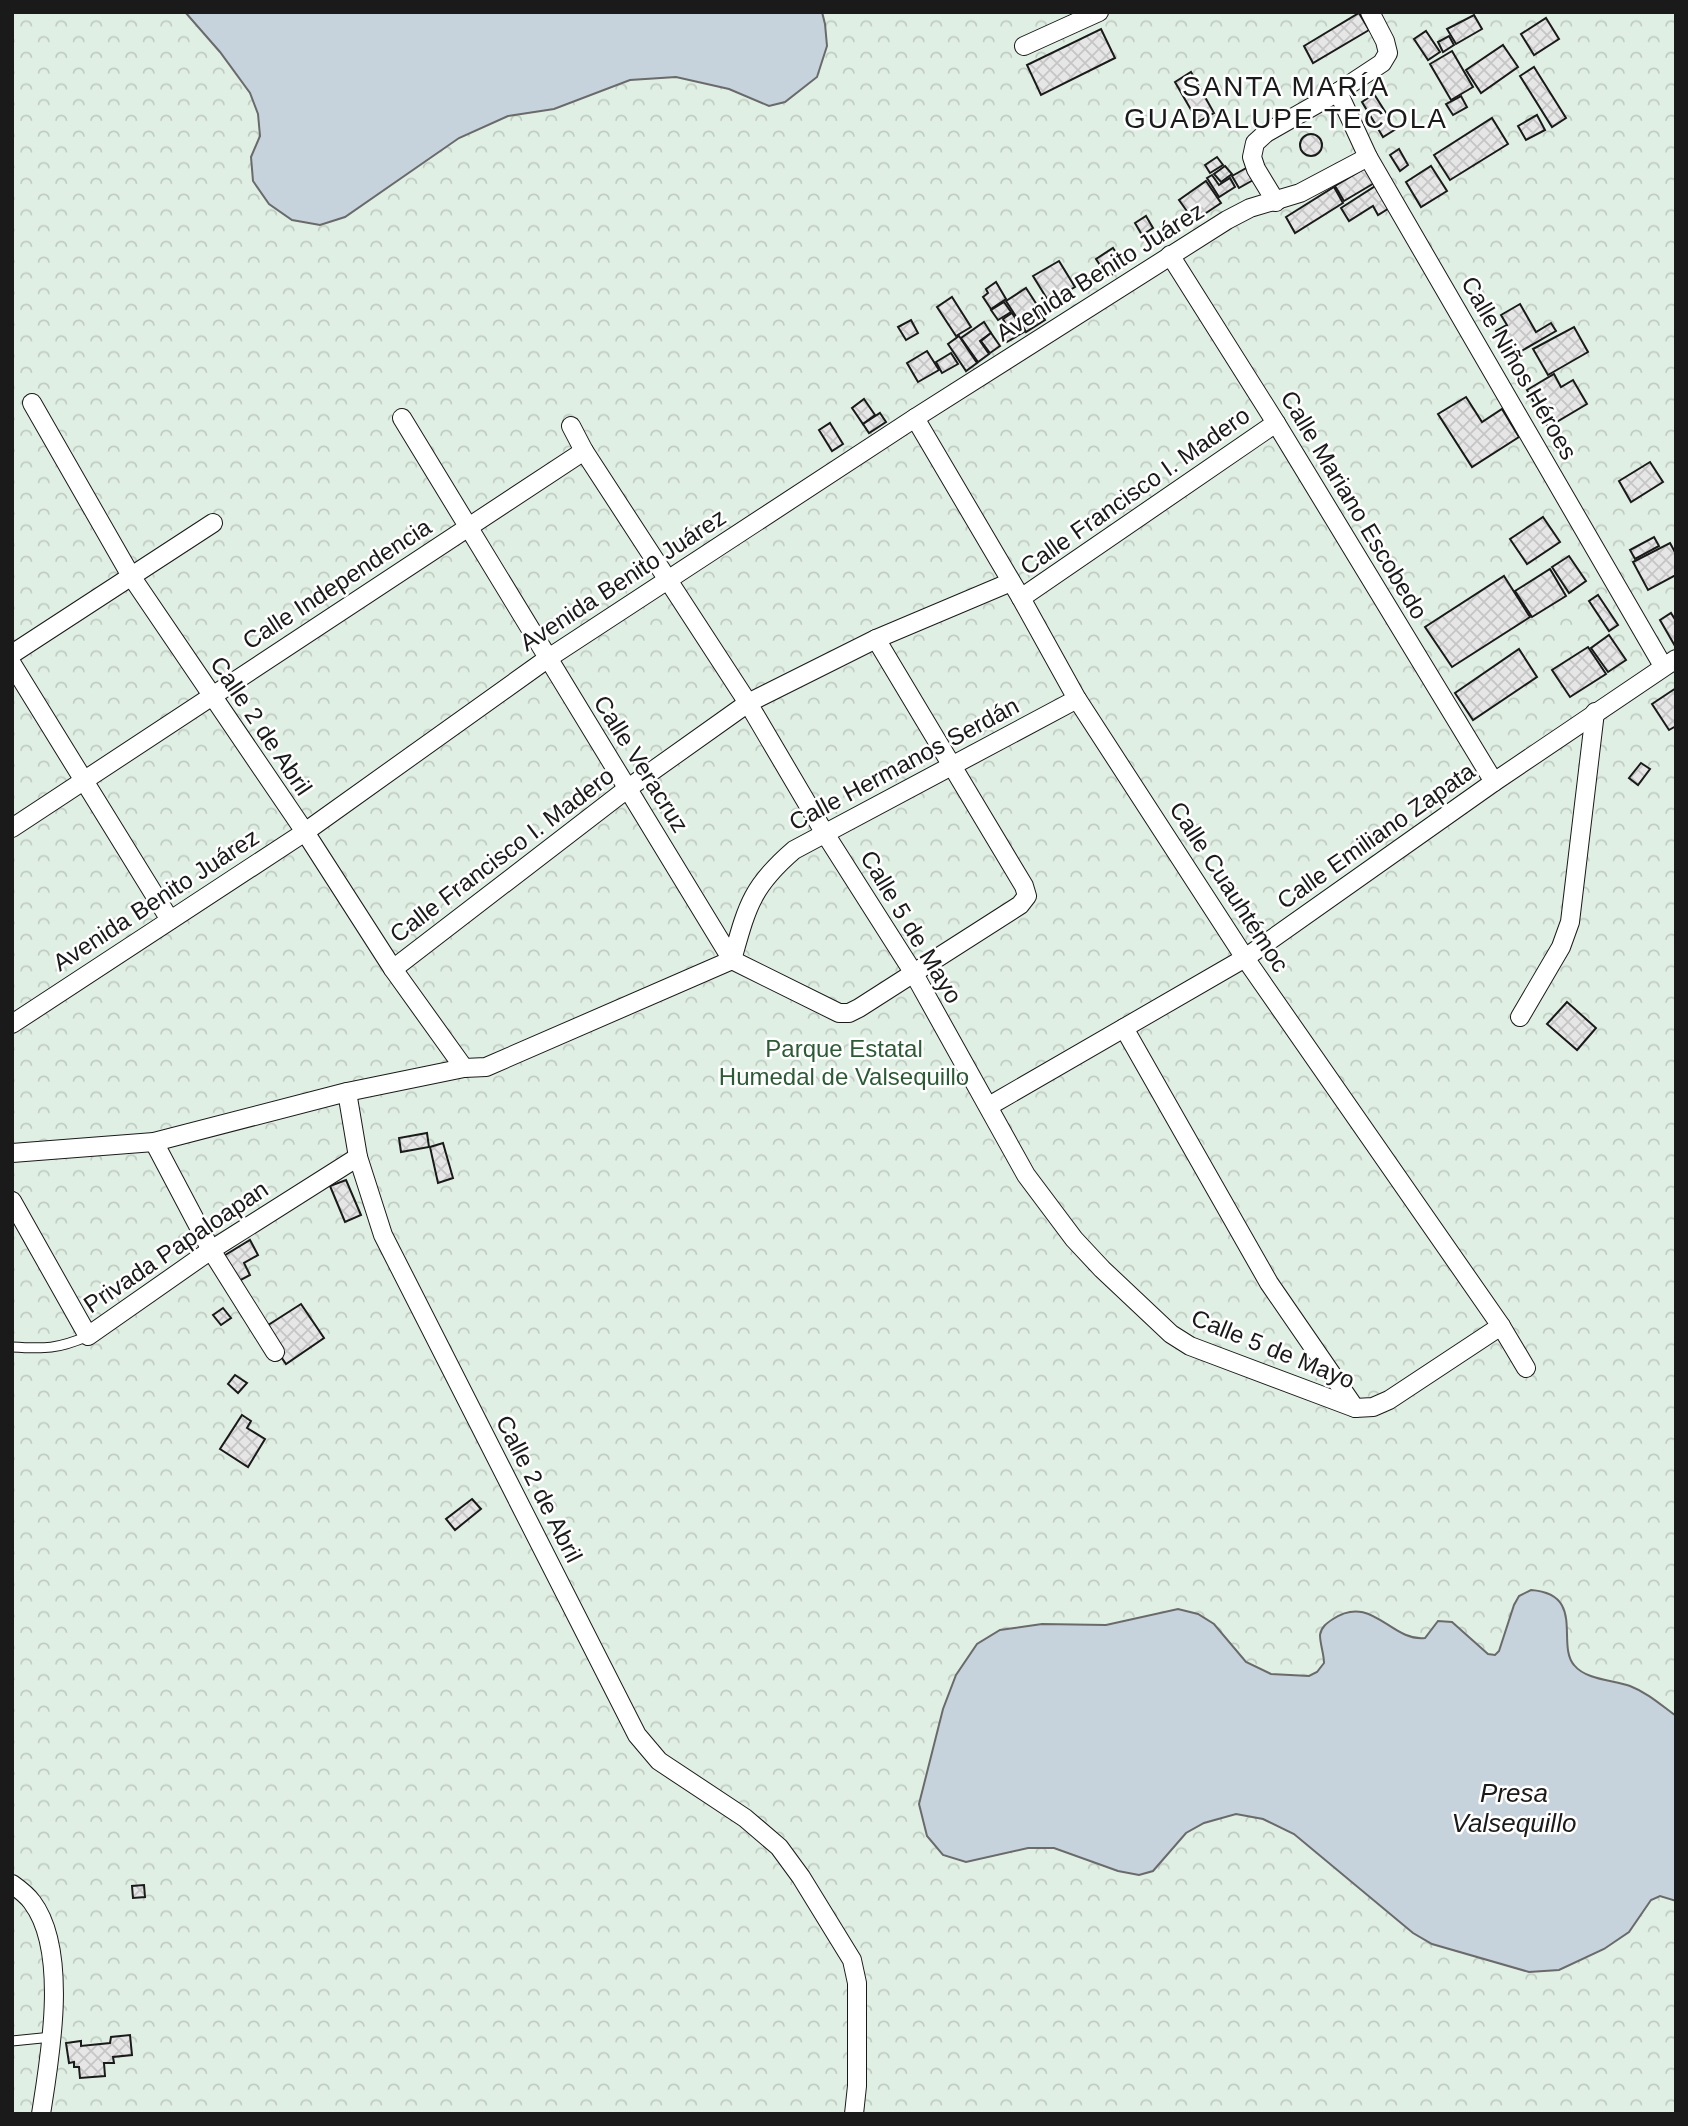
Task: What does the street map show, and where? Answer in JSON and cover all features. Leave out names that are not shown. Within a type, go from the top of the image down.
[{"type":"street","points":[[1024,46],[1098,12]]},
{"type":"street","points":[[1276,201],[1256,169],[1252,157],[1255,143],[1266,133],[1382,64],[1388,53],[1370,12]]},
{"type":"street","name":"Calle Niños Héroes","points":[[1338,92],[1368,157],[1670,663]]},
{"type":"street","name":"Avenida Benito Juárez","points":[[12,1024],[304,832],[547,659],[915,418],[1170,255],[1250,208],[1300,193],[1368,157]]},
{"type":"street","name":"Calle Mariano Escobedo","points":[[1170,255],[1276,423],[1494,782]]},
{"type":"street","name":"Calle 2 de Abril","points":[[32,403],[131,576],[304,832],[393,970],[464,1068]]},
{"type":"street","name":"Calle Veracruz","points":[[402,418],[732,960]]},
{"type":"street","name":"Calle Cuauhtémoc","points":[[915,418],[1077,699],[1245,958],[1501,1326],[1527,1368]]},
{"type":"street","name":"Calle Francisco I. Madero","points":[[1021,598],[1276,423]]},
{"type":"street","name":"Calle 5 de Mayo","points":[[571,426],[584,451],[748,703],[824,832],[913,972],[1026,1175],[1074,1239],[1102,1269],[1171,1334],[1190,1346],[1355,1408],[1373,1406],[1389,1400],[1501,1326]]},
{"type":"street","name":"Calle Independencia","points":[[12,828],[584,451]]},
{"type":"street","points":[[12,654],[213,523]]},
{"type":"street","name":"Calle Francisco I. Madero","points":[[393,970],[627,789],[748,703],[876,639],[1011,582]]},
{"type":"street","points":[[12,1153],[154,1143],[347,1092],[464,1068],[486,1067],[732,960],[839,1013],[849,1013],[859,1008],[1020,905],[1027,896],[1024,886],[876,639]]},
{"type":"street","name":"Calle Emiliano Zapata","points":[[989,1106],[1245,958],[1494,782],[1670,663]]},
{"type":"street","points":[[12,664],[170,920]]},
{"type":"street","name":"Calle Hermanos Serdán","points":[[732,960],[753,895],[764,879],[794,849],[1077,699]]},
{"type":"street","points":[[1520,1017],[1561,947],[1570,922],[1595,712]]},
{"type":"street","points":[[1124,1028],[1269,1283],[1355,1408]]},
{"type":"street","name":"Calle 2 de Abril","points":[[347,1092],[358,1157],[383,1235],[637,1735],[659,1760],[745,1818],[779,1847],[852,1959],[858,1983],[857,2086],[854,2114]]},
{"type":"street","points":[[154,1143],[211,1250],[275,1352]]},
{"type":"street","name":"Privada Papaloapan","points":[[88,1336],[211,1250],[358,1157]]},
{"type":"street","points":[[12,1201],[88,1336]]},
{"type":"street","points":[[12,1884],[32,1902],[45,1927],[52,1960],[53,2037],[41,2114]]},
{"type":"lane","name":"Privada Papaloapan","points":[[12,1347],[49,1349],[68,1345],[88,1336]]},
{"type":"lane","points":[[12,2041],[53,2037]]},
{"type":"green space","name":"Parque Estatal Humedal de Valsequillo","points":[[12,12],[1676,12],[1676,2114],[12,2114]]},
{"type":"water","points":[[185,12],[822,12],[827,46],[817,77],[785,102],[769,106],[729,89],[676,77],[630,80],[554,109],[508,116],[459,138],[345,217],[320,225],[292,220],[269,204],[253,181],[251,157],[260,136],[258,114],[250,93],[220,52]]},
{"type":"water","name":"Presa Valsequillo","points":[[1531,1590],[1548,1594],[1558,1600],[1564,1610],[1569,1656],[1579,1670],[1593,1677],[1637,1689],[1676,1716],[1676,1901],[1660,1896],[1651,1900],[1629,1932],[1604,1949],[1559,1970],[1529,1972],[1432,1944],[1413,1933],[1294,1834],[1263,1819],[1236,1814],[1204,1823],[1186,1833],[1153,1871],[1139,1875],[1118,1871],[1054,1848],[1028,1848],[966,1862],[943,1855],[927,1836],[919,1804],[943,1709],[956,1675],[977,1644],[1000,1630],[1042,1624],[1106,1625],[1178,1609],[1198,1614],[1214,1624],[1246,1662],[1271,1674],[1309,1676],[1317,1672],[1324,1663],[1320,1635],[1325,1625],[1347,1613],[1370,1615],[1413,1637],[1425,1638],[1438,1621],[1452,1622],[1488,1654],[1495,1655],[1499,1651],[1514,1605],[1519,1596]]},
{"type":"building","points":[[1359,13],[1369,30],[1313,63],[1304,46]]},
{"type":"building","points":[[1474,15],[1482,29],[1456,44],[1447,29]]},
{"type":"building","points":[[1546,18],[1559,39],[1534,55],[1521,34]]},
{"type":"building","points":[[1101,29],[1115,58],[1041,95],[1027,65]]},
{"type":"building","points":[[1426,31],[1440,52],[1428,60],[1414,39]]},
{"type":"building","points":[[1449,36],[1454,45],[1443,52],[1438,42]]},
{"type":"building","points":[[1503,45],[1518,67],[1481,93],[1466,70]]},
{"type":"building","points":[[1452,51],[1473,87],[1451,100],[1430,64]]},
{"type":"building","points":[[1534,67],[1566,118],[1552,127],[1520,76]]},
{"type":"building","points":[[1191,72],[1214,113],[1198,122],[1175,82]]},
{"type":"building","points":[[1374,94],[1396,129],[1383,137],[1362,102]]},
{"type":"building","points":[[1461,96],[1467,107],[1453,115],[1446,104]]},
{"type":"building","points":[[1537,115],[1545,130],[1526,140],[1518,126]]},
{"type":"building","points":[[1492,118],[1508,144],[1450,180],[1434,155]]},
{"type":"building","points":[[1311,134],[1319,137],[1322,145],[1319,153],[1311,156],[1303,153],[1300,145],[1303,137]]},
{"type":"building","points":[[1399,149],[1408,165],[1400,171],[1390,155]]},
{"type":"building","points":[[1217,157],[1223,165],[1210,173],[1205,165]]},
{"type":"building","points":[[1225,166],[1232,174],[1221,182],[1214,174]]},
{"type":"building","points":[[1431,166],[1447,191],[1421,207],[1406,182]]},
{"type":"building","points":[[1248,167],[1255,179],[1239,188],[1232,176]]},
{"type":"building","points":[[1367,167],[1376,182],[1344,201],[1335,186]]},
{"type":"building","points":[[1212,175],[1219,185],[1230,178],[1235,187],[1219,197],[1207,178]]},
{"type":"building","points":[[1206,181],[1221,203],[1194,221],[1179,200]]},
{"type":"building","points":[[1377,185],[1391,207],[1378,215],[1373,206],[1349,221],[1341,208]]},
{"type":"building","points":[[1334,187],[1343,203],[1295,233],[1286,217]]},
{"type":"building","points":[[1146,216],[1153,228],[1142,235],[1135,223]]},
{"type":"building","points":[[1113,248],[1125,266],[1108,277],[1096,259]]},
{"type":"building","points":[[1059,261],[1075,287],[1049,302],[1033,276]]},
{"type":"building","points":[[996,282],[1006,299],[991,309],[983,297],[988,293],[986,289]]},
{"type":"building","points":[[1026,288],[1039,308],[1019,321],[1006,301]]},
{"type":"building","points":[[952,297],[971,327],[956,336],[937,307]]},
{"type":"building","points":[[1004,302],[1011,312],[998,320],[991,310]]},
{"type":"building","points":[[1520,304],[1536,332],[1551,323],[1556,331],[1511,357],[1496,331],[1507,325],[1501,315]]},
{"type":"building","points":[[1038,309],[1045,320],[1026,332],[1020,321]]},
{"type":"building","points":[[1012,313],[1024,332],[1007,342],[1002,334],[1009,330],[1003,319]]},
{"type":"building","points":[[911,320],[918,333],[906,340],[898,327]]},
{"type":"building","points":[[984,322],[991,333],[980,341],[989,354],[978,362],[961,338]]},
{"type":"building","points":[[1574,327],[1588,352],[1548,375],[1533,349]]},
{"type":"building","points":[[991,333],[1000,346],[990,353],[981,341]]},
{"type":"building","points":[[959,336],[977,363],[966,371],[948,344]]},
{"type":"building","points":[[927,351],[939,370],[918,382],[907,363]]},
{"type":"building","points":[[951,353],[958,364],[942,373],[936,362]]},
{"type":"building","points":[[1554,374],[1561,387],[1573,380],[1587,404],[1548,427],[1527,390]]},
{"type":"building","points":[[1466,397],[1482,422],[1502,409],[1519,437],[1472,467],[1438,414]]},
{"type":"building","points":[[864,399],[875,415],[863,424],[852,408]]},
{"type":"building","points":[[880,413],[886,422],[869,433],[863,424]]},
{"type":"building","points":[[830,423],[843,444],[832,451],[819,430]]},
{"type":"building","points":[[1650,462],[1663,482],[1631,502],[1619,481]]},
{"type":"building","points":[[1543,517],[1560,542],[1527,564],[1510,539]]},
{"type":"building","points":[[1654,537],[1659,546],[1635,559],[1630,550]]},
{"type":"building","points":[[1670,543],[1676,554],[1676,575],[1648,590],[1633,562]]},
{"type":"building","points":[[1569,556],[1586,581],[1569,593],[1552,567]]},
{"type":"building","points":[[1550,569],[1566,596],[1532,617],[1515,591]]},
{"type":"building","points":[[1504,576],[1530,617],[1452,667],[1425,627]]},
{"type":"building","points":[[1598,595],[1618,625],[1609,631],[1589,601]]},
{"type":"building","points":[[1671,613],[1676,621],[1675,646],[1660,620]]},
{"type":"building","points":[[1609,635],[1626,660],[1608,672],[1591,648]]},
{"type":"building","points":[[1588,647],[1606,674],[1570,697],[1552,670]]},
{"type":"building","points":[[1519,649],[1537,677],[1473,720],[1455,693]]},
{"type":"building","points":[[1676,688],[1676,726],[1669,730],[1652,704]]},
{"type":"building","points":[[1641,763],[1650,769],[1638,785],[1629,778]]},
{"type":"building","points":[[1567,1002],[1596,1028],[1577,1050],[1547,1024]]},
{"type":"building","points":[[427,1133],[429,1147],[401,1152],[399,1138]]},
{"type":"building","points":[[443,1143],[453,1178],[438,1183],[430,1147]]},
{"type":"building","points":[[346,1180],[361,1215],[345,1222],[330,1186]]},
{"type":"building","points":[[250,1240],[258,1255],[244,1263],[250,1275],[237,1282],[222,1257]]},
{"type":"building","points":[[301,1304],[324,1338],[286,1364],[262,1329]]},
{"type":"building","points":[[223,1308],[231,1318],[221,1325],[213,1315]]},
{"type":"building","points":[[235,1375],[247,1383],[238,1393],[228,1384]]},
{"type":"building","points":[[242,1415],[251,1421],[247,1428],[265,1439],[248,1467],[220,1449]]},
{"type":"building","points":[[472,1499],[481,1509],[455,1530],[446,1519]]},
{"type":"building","points":[[144,1885],[145,1897],[133,1898],[132,1886]]},
{"type":"building","points":[[130,2035],[132,2055],[113,2057],[114,2063],[104,2063],[105,2076],[80,2078],[79,2067],[74,2067],[74,2062],[69,2063],[66,2043],[81,2041],[81,2046],[110,2043],[111,2037]]},
{"type":"district","name":"SANTA MARÍA GUADALUPE TECOLA","points":[[1286,102]]}]
